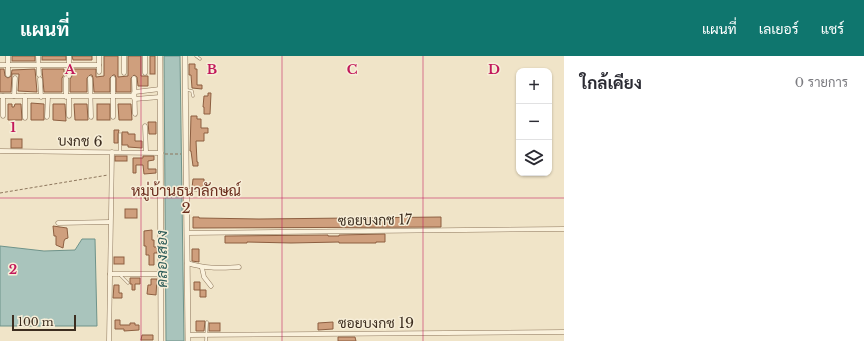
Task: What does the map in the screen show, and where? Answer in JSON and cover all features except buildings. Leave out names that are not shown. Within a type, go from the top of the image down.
[{"type":"street","points":[[8,56],[8,74]]},
{"type":"street","points":[[38,56],[41,96]]},
{"type":"street","points":[[69,56],[69,116]]},
{"type":"street","points":[[99,56],[99,72]]},
{"type":"street","points":[[124,56],[124,73]]},
{"type":"street","points":[[145,56],[145,73]]},
{"type":"street","points":[[160,56],[162,153],[161,341]]},
{"type":"street","points":[[185,56],[188,341]]},
{"type":"street","points":[[0,65],[99,65]]},
{"type":"street","points":[[14,96],[15,78]]},
{"type":"street","points":[[90,78],[91,117]]},
{"type":"street","points":[[113,78],[113,117]]},
{"type":"street","points":[[134,78],[135,92],[133,98],[135,114]]},
{"type":"street","points":[[135,92],[160,89]]},
{"type":"street","points":[[3,116],[1,96],[160,97]]},
{"type":"street","points":[[25,96],[25,118]]},
{"type":"street","points":[[47,118],[48,97]]},
{"type":"street","points":[[145,126],[146,152]]},
{"type":"street","name":"บงกช 6","points":[[0,151],[162,153]]},
{"type":"street","points":[[109,341],[112,152]]},
{"type":"street","points":[[58,223],[110,222]]},
{"type":"street","name":"ซอยบงกช 17","points":[[187,233],[564,229]]},
{"type":"street","points":[[187,263],[202,268],[239,267]]},
{"type":"street","points":[[202,268],[204,277],[211,286]]},
{"type":"street","points":[[110,274],[161,274]]},
{"type":"street","name":"ซอยบงกช 19","points":[[188,335],[564,332]]},
{"type":"lane","points":[[196,56],[200,59]]},
{"type":"lane","points":[[185,90],[192,91],[193,96]]},
{"type":"lane","points":[[120,134],[120,152]]},
{"type":"lane","points":[[186,190],[205,190]]},
{"type":"lane","points":[[120,274],[128,283]]},
{"type":"lane","points":[[206,341],[207,322]]},
{"type":"path","points":[[162,153],[182,154]]},
{"type":"path","points":[[0,192],[111,175]]},
{"type":"water","points":[[164,56],[180,56],[184,341],[166,341]]},
{"type":"water","points":[[82,239],[95,239],[97,326],[0,326],[0,246],[44,251],[75,250]]},
{"type":"district","name":"หมู่บ้านธนาลักษณ์ 2","points":[[186,198]]},
{"type":"water label","name":"คลองสอง","points":[[161,259]]}]
